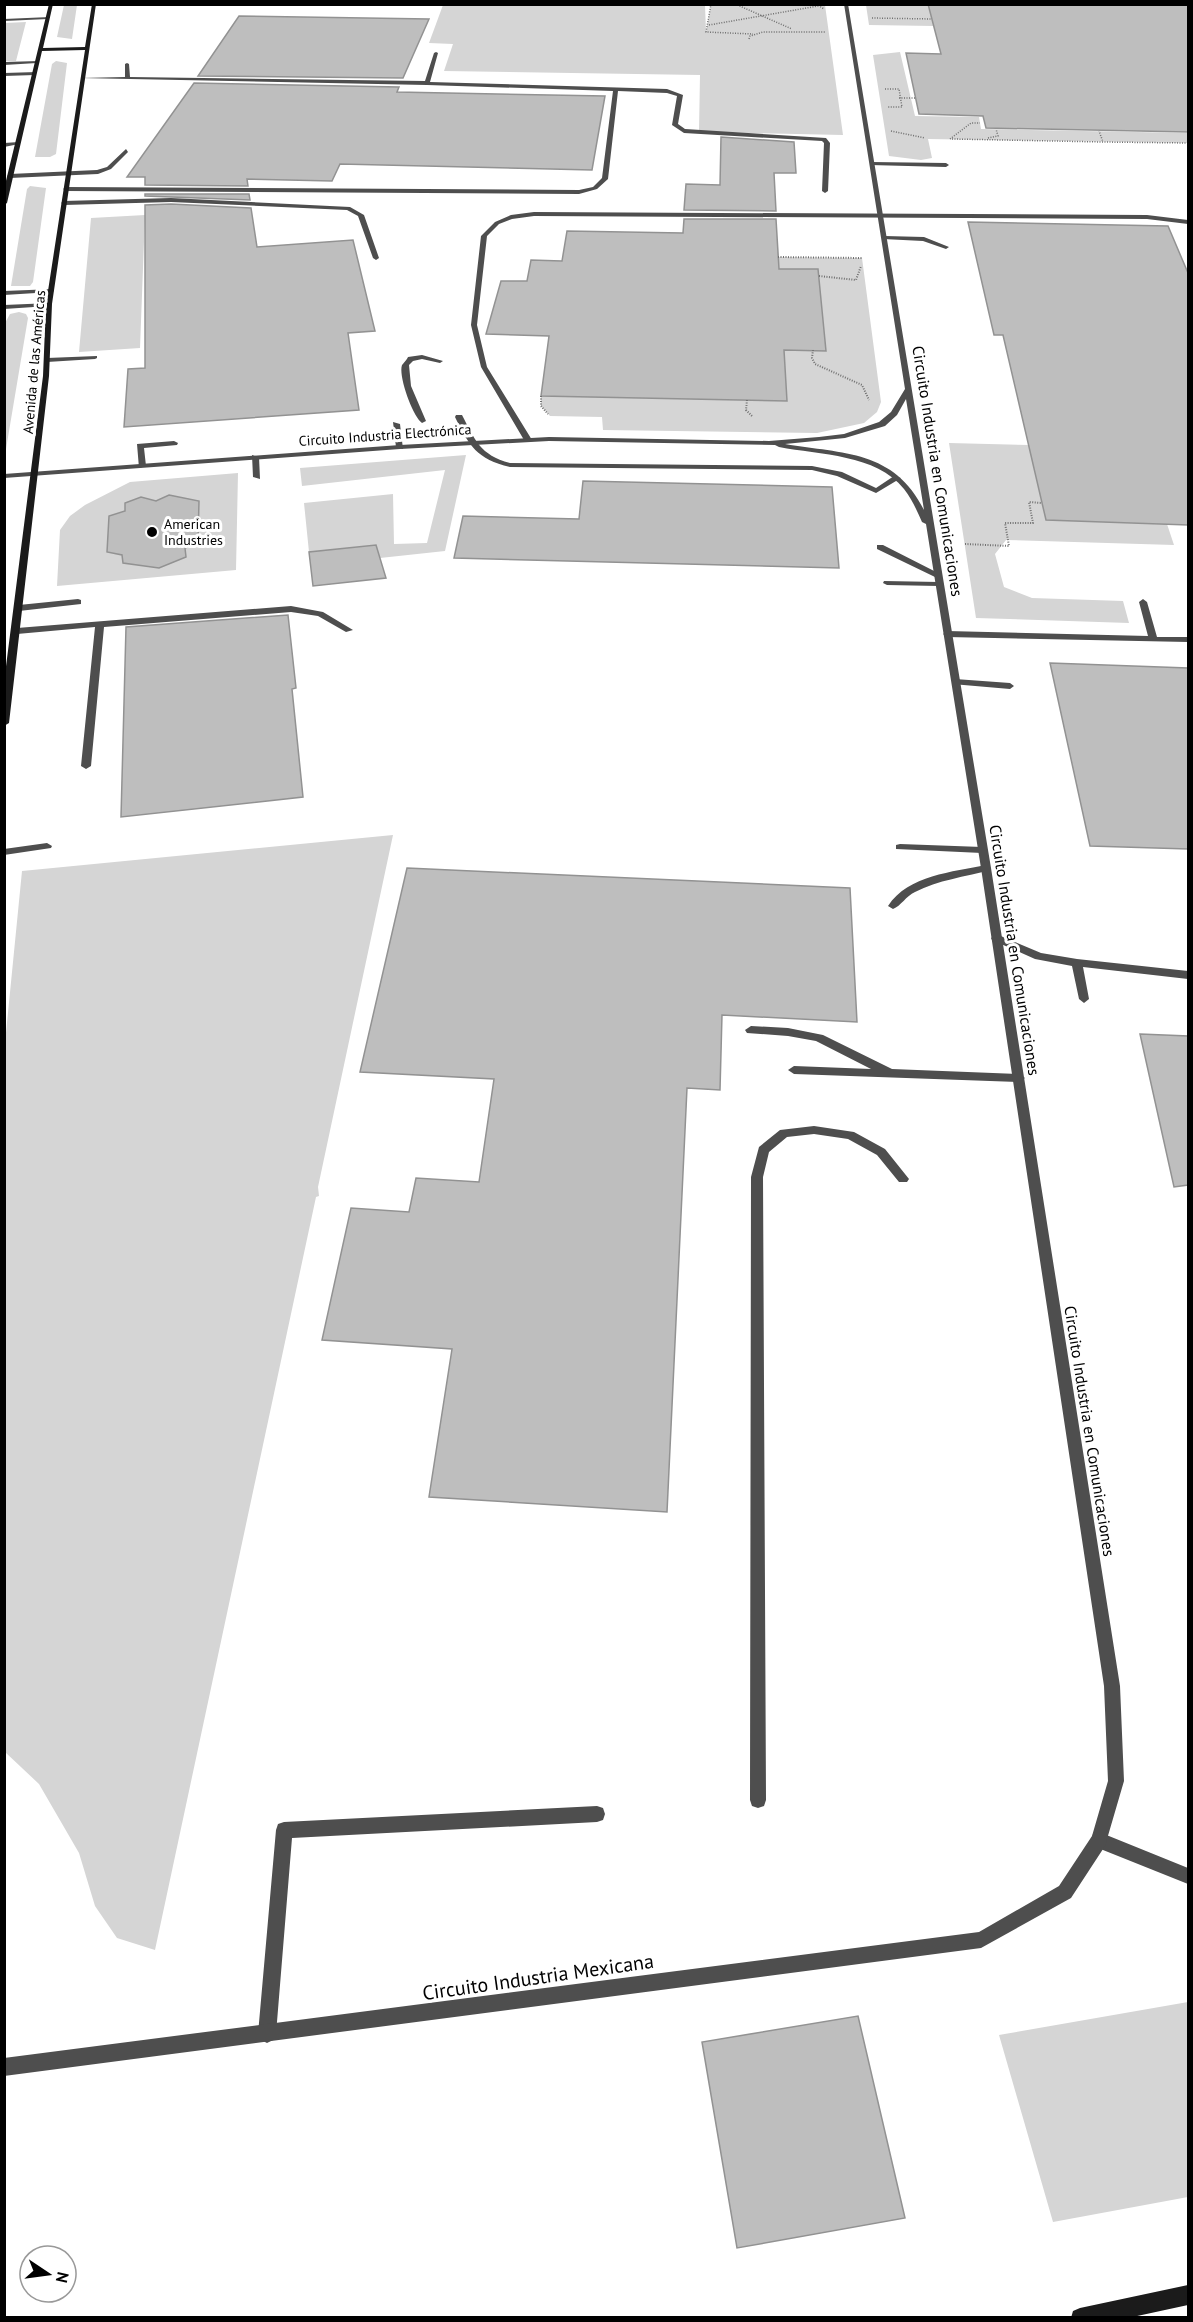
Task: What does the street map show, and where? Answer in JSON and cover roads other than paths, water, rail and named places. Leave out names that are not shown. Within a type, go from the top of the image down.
[{"type":"main road","points":[[4,203],[51,4]]},
{"type":"main road","name":"Avenida de las Américas","points":[[4,723],[8,673],[17,631],[36,474],[47,360],[49,304],[94,4]]},
{"type":"main road","points":[[40,50],[87,48]]},
{"type":"main road","points":[[1080,2318],[1188,2295]]},
{"type":"street","name":"Circuito Industria en Comunicaciones","points":[[846,4],[986,868],[1112,1686],[1116,1780],[1100,1840],[1065,1892]]},
{"type":"street","points":[[4,20],[48,18]]},
{"type":"street","points":[[427,83],[436,53]]},
{"type":"street","points":[[4,64],[37,62]]},
{"type":"street","points":[[127,64],[128,78]]},
{"type":"street","points":[[4,75],[35,74]]},
{"type":"street","points":[[83,78],[427,83],[616,88],[675,92],[680,95],[675,125],[693,134],[824,139],[827,143],[825,191]]},
{"type":"street","points":[[66,189],[579,192],[595,188],[605,179],[616,88]]},
{"type":"street","points":[[4,145],[17,143]]},
{"type":"street","points":[[10,176],[67,174],[109,168],[126,151]]},
{"type":"street","points":[[872,164],[946,165]]},
{"type":"street","points":[[64,203],[171,200],[348,208],[362,215],[376,258]]},
{"type":"street","points":[[528,440],[484,367],[474,325],[484,236],[497,223],[511,217],[534,214],[881,214],[1147,217],[1188,222]]},
{"type":"street","points":[[885,238],[924,239],[946,247]]},
{"type":"street","points":[[4,293],[52,290]]},
{"type":"street","points":[[4,307],[49,304]]},
{"type":"street","points":[[47,360],[95,357]]},
{"type":"street","points":[[422,421],[404,378],[403,368],[406,364],[419,359],[440,362]]},
{"type":"street","name":"Circuito Industria Electrónica","points":[[4,476],[528,440],[769,443],[845,436],[868,430],[894,413],[908,390]]},
{"type":"street","points":[[459,417],[472,443],[486,459],[510,465],[812,468],[838,474],[876,491],[897,478]]},
{"type":"street","points":[[396,424],[400,447]]},
{"type":"street","points":[[142,466],[140,446],[174,442]]},
{"type":"street","name":"Circuito Industria Electrónica","points":[[769,443],[852,458],[874,465],[906,485],[931,531]]},
{"type":"street","points":[[255,457],[257,477]]},
{"type":"street","points":[[880,547],[939,579]]},
{"type":"street","points":[[887,583],[939,579]]},
{"type":"street","points":[[19,608],[78,602]]},
{"type":"street","points":[[1143,602],[1152,639]]},
{"type":"street","points":[[17,631],[291,609],[320,614],[349,630]]},
{"type":"street","points":[[86,766],[100,624]]},
{"type":"street","points":[[947,634],[1188,640]]},
{"type":"street","points":[[955,682],[1010,686]]},
{"type":"street","points":[[4,852],[47,846]]},
{"type":"street","points":[[900,847],[982,850]]},
{"type":"street","points":[[893,906],[903,892],[986,868]]},
{"type":"street","points":[[996,938],[1039,956],[1077,963],[1188,975]]},
{"type":"street","points":[[1077,963],[1084,999]]},
{"type":"street","points":[[751,1030],[788,1032],[819,1038],[891,1074]]},
{"type":"street","points":[[794,1070],[1019,1078]]},
{"type":"street","points":[[758,1800],[757,1177],[763,1150],[784,1133],[814,1130],[850,1135],[881,1152],[903,1179]]},
{"type":"street","points":[[267,2034],[284,1830],[597,1814]]},
{"type":"street","points":[[1100,1840],[1188,1876]]},
{"type":"street","name":"Circuito Industria Mexicana","points":[[4,2067],[981,1940],[1065,1892]]},
{"type":"place","name":"American Industries","points":[[152,532]]}]
